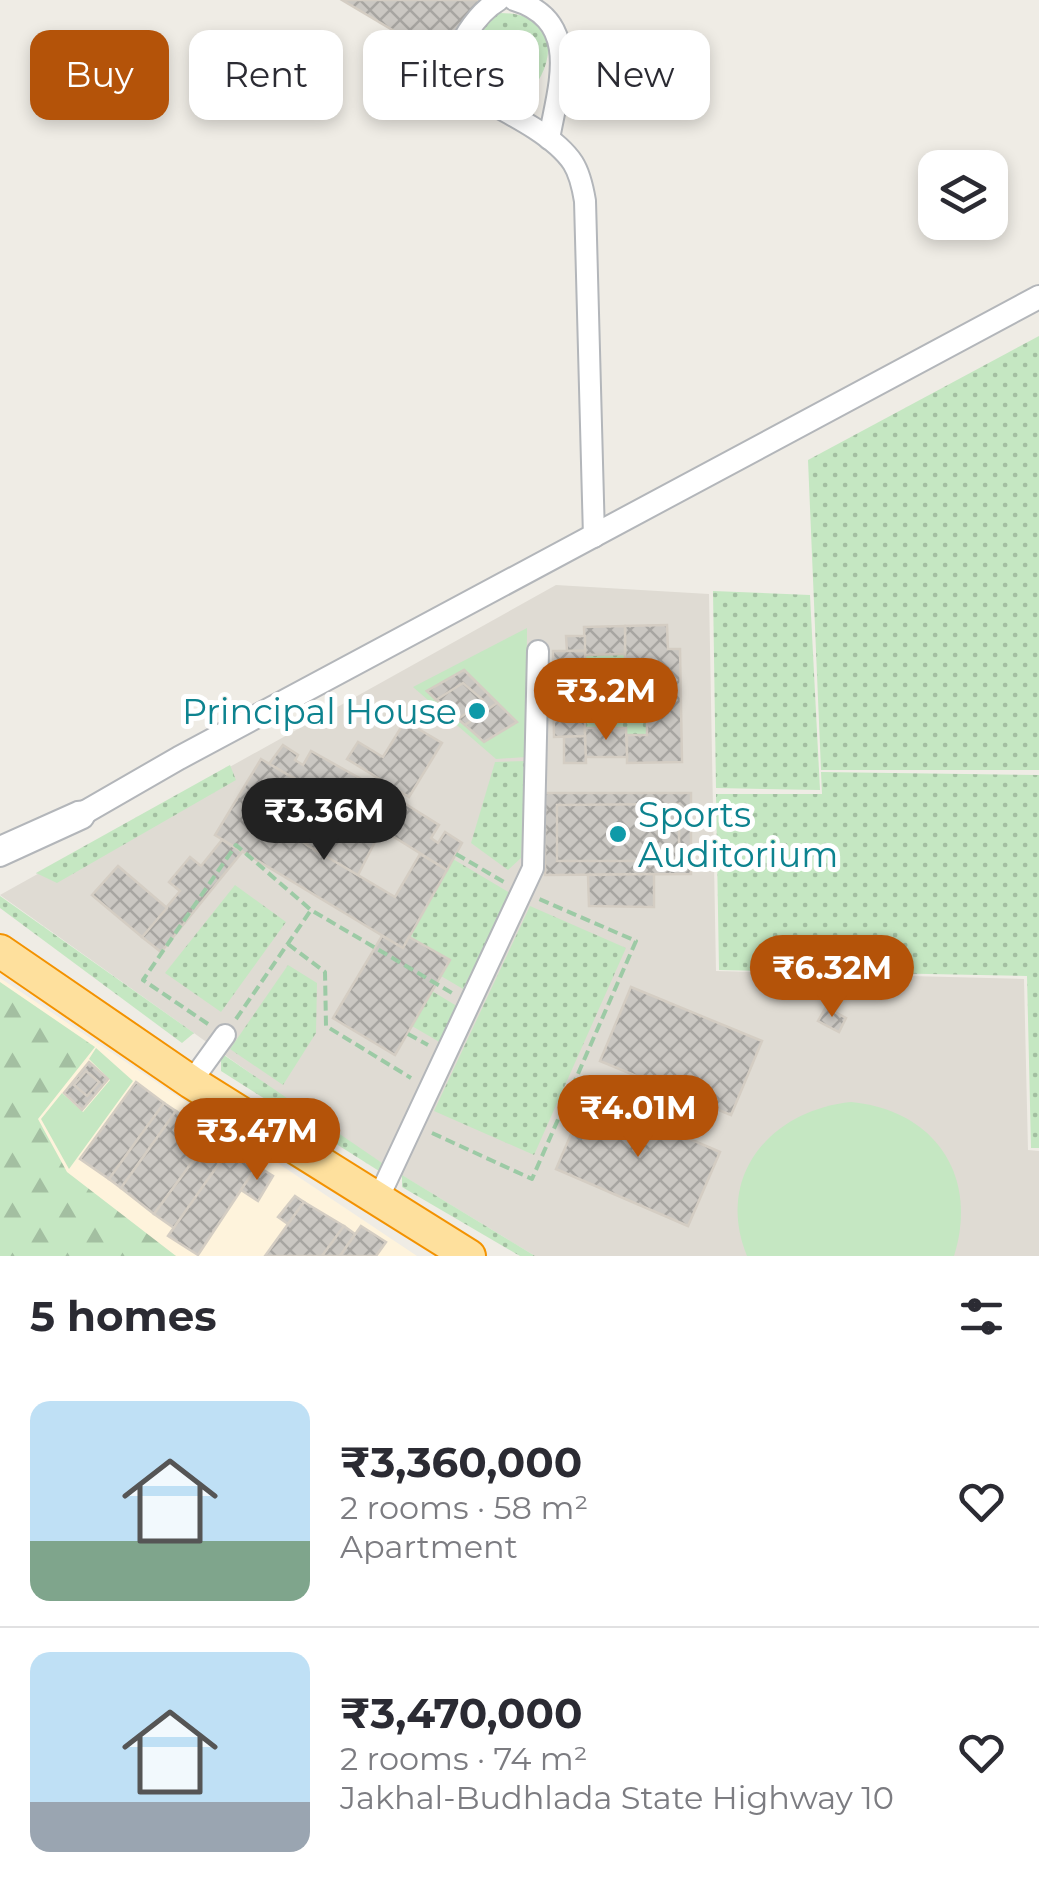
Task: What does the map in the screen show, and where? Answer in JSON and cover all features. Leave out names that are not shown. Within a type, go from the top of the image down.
[{"type":"highway","points":[[0,951],[191,1082],[469,1256]]},
{"type":"street","points":[[500,0],[481,15],[455,54],[450,74],[460,87],[549,139],[573,163],[586,202],[594,536]]},
{"type":"street","points":[[514,0],[525,3],[547,20],[562,45],[562,68],[549,139]]},
{"type":"street","points":[[0,848],[87,811],[1039,297]]},
{"type":"street","points":[[378,1199],[534,868],[538,650]]},
{"type":"street","points":[[0,856],[84,818],[87,811]]},
{"type":"street","points":[[191,1082],[225,1035]]},
{"type":"path","points":[[311,910],[225,1035],[143,980],[236,844],[311,910],[469,1003]]},
{"type":"path","points":[[413,1124],[532,1178],[636,941],[521,892],[456,854]]},
{"type":"path","points":[[288,944],[325,972],[326,1026],[429,1089]]},
{"type":"shaded area","points":[[556,585],[709,594],[716,971],[1024,979],[1028,1150],[1039,1151],[1039,1256],[535,1256],[347,1142],[0,895]]},
{"type":"shaded area","points":[[0,978],[417,1256],[0,1256]]},
{"type":"green space","points":[[500,13],[520,15],[544,32],[547,58],[539,78],[539,30],[481,30]]},
{"type":"green space","points":[[1039,336],[1039,770],[821,770],[808,460]]},
{"type":"green space","points":[[713,591],[810,595],[820,790],[716,788]]},
{"type":"green space","points":[[527,628],[526,757],[496,759],[413,687]]},
{"type":"green space","points":[[625,654],[647,661],[647,735],[627,735],[625,728],[585,728],[585,655]]},
{"type":"green space","points":[[526,761],[521,858],[508,870],[471,843],[495,762]]},
{"type":"green space","points":[[230,765],[236,780],[57,883],[36,873]]},
{"type":"green space","points":[[821,772],[1039,775],[1039,1148],[1031,1148],[1027,976],[719,970],[716,794],[822,794]]},
{"type":"green space","points":[[453,859],[510,893],[463,989],[441,976],[449,960],[410,937]]},
{"type":"green space","points":[[235,885],[286,922],[221,1012],[165,973]]},
{"type":"green space","points":[[0,896],[194,1033],[182,1043],[0,908]]},
{"type":"green space","points":[[530,906],[626,948],[534,1155],[434,1111]]},
{"type":"green space","points":[[288,965],[317,983],[316,1033],[283,1085],[230,1049]]},
{"type":"green space","points":[[0,982],[95,1047],[38,1119],[67,1172],[176,1256],[0,1256]]},
{"type":"green space","points":[[432,991],[460,1008],[441,1043],[412,1026]]},
{"type":"green space","points":[[96,1048],[133,1081],[69,1169],[41,1119],[62,1093],[83,1112],[110,1080],[89,1059]]},
{"type":"green space","points":[[221,1053],[385,1165],[379,1171],[221,1071]]},
{"type":"green space","points":[[851,1102],[906,1118],[927,1133],[943,1152],[955,1174],[960,1199],[954,1256],[747,1256],[739,1226],[738,1199],[757,1152],[797,1118]]},
{"type":"green space","points":[[402,1175],[535,1256],[520,1256],[402,1187]]},
{"type":"building","points":[[342,0],[480,0],[460,30],[393,30]]},
{"type":"building","points":[[667,625],[668,649],[680,649],[682,762],[627,763],[627,735],[647,735],[647,661],[625,661],[625,626]]},
{"type":"building","points":[[625,626],[625,654],[585,655],[584,627]]},
{"type":"building","points":[[566,636],[585,636],[585,651],[567,651]]},
{"type":"building","points":[[553,651],[585,651],[585,736],[554,737]]},
{"type":"building","name":"Principal House","points":[[464,670],[517,722],[484,742],[427,691]]},
{"type":"building","points":[[464,670],[497,703],[465,725],[458,719],[484,701],[463,683],[436,700],[427,691]]},
{"type":"building","points":[[405,721],[442,743],[409,797],[347,759],[358,742],[383,757]]},
{"type":"building","points":[[585,728],[626,728],[627,757],[585,757]]},
{"type":"building","points":[[585,736],[586,763],[564,763],[564,737]]},
{"type":"building","points":[[283,745],[298,755],[295,760],[303,765],[311,751],[370,784],[354,812],[269,764]]},
{"type":"building","points":[[261,759],[293,778],[267,821],[395,897],[420,854],[447,870],[403,948],[215,835]]},
{"type":"building","points":[[380,788],[439,825],[431,838],[438,843],[445,832],[462,843],[447,870],[354,812],[362,798],[370,804]]},
{"type":"building","name":"Sports Auditorium","points":[[545,793],[691,793],[691,874],[545,875]]},
{"type":"building","points":[[331,800],[381,830],[358,875],[307,845]]},
{"type":"building","points":[[679,804],[679,861],[557,861],[557,805]]},
{"type":"building","points":[[222,840],[242,852],[161,952],[142,937],[180,891],[169,882],[190,857],[201,866]]},
{"type":"building","points":[[118,866],[167,908],[142,937],[92,895]]},
{"type":"building","points":[[654,874],[654,907],[589,906],[588,875]]},
{"type":"building","points":[[382,936],[403,948],[409,937],[450,960],[395,1055],[333,1018]]},
{"type":"building","points":[[631,987],[762,1041],[731,1115],[600,1061]]},
{"type":"building","points":[[826,1007],[846,1018],[839,1032],[818,1021]]},
{"type":"building","points":[[89,1062],[108,1079],[82,1110],[64,1093]]},
{"type":"building","points":[[86,1071],[99,1082],[87,1096],[74,1085]]},
{"type":"building","points":[[639,1077],[676,1092],[661,1127],[623,1111]]},
{"type":"building","points":[[136,1082],[164,1103],[109,1179],[80,1159]]},
{"type":"building","points":[[588,1095],[720,1152],[688,1226],[556,1169]]},
{"type":"building","points":[[164,1103],[176,1111],[121,1188],[109,1179]]},
{"type":"building","points":[[176,1111],[212,1135],[154,1214],[121,1188]]},
{"type":"building","points":[[212,1135],[230,1148],[174,1228],[154,1214]]},
{"type":"building","points":[[230,1148],[257,1166],[198,1255],[168,1236]]},
{"type":"building","points":[[257,1166],[273,1176],[258,1201],[241,1190]]},
{"type":"building","points":[[295,1196],[304,1202],[288,1224],[278,1217]]},
{"type":"building","points":[[304,1202],[344,1226],[322,1256],[265,1256]]},
{"type":"building","points":[[344,1226],[355,1234],[340,1256],[322,1256]]},
{"type":"building","points":[[361,1226],[386,1242],[376,1256],[340,1256]]},
{"type":"place","name":"Principal House","points":[[477,711]]},
{"type":"place","name":"Sports Auditorium","points":[[618,834]]}]
